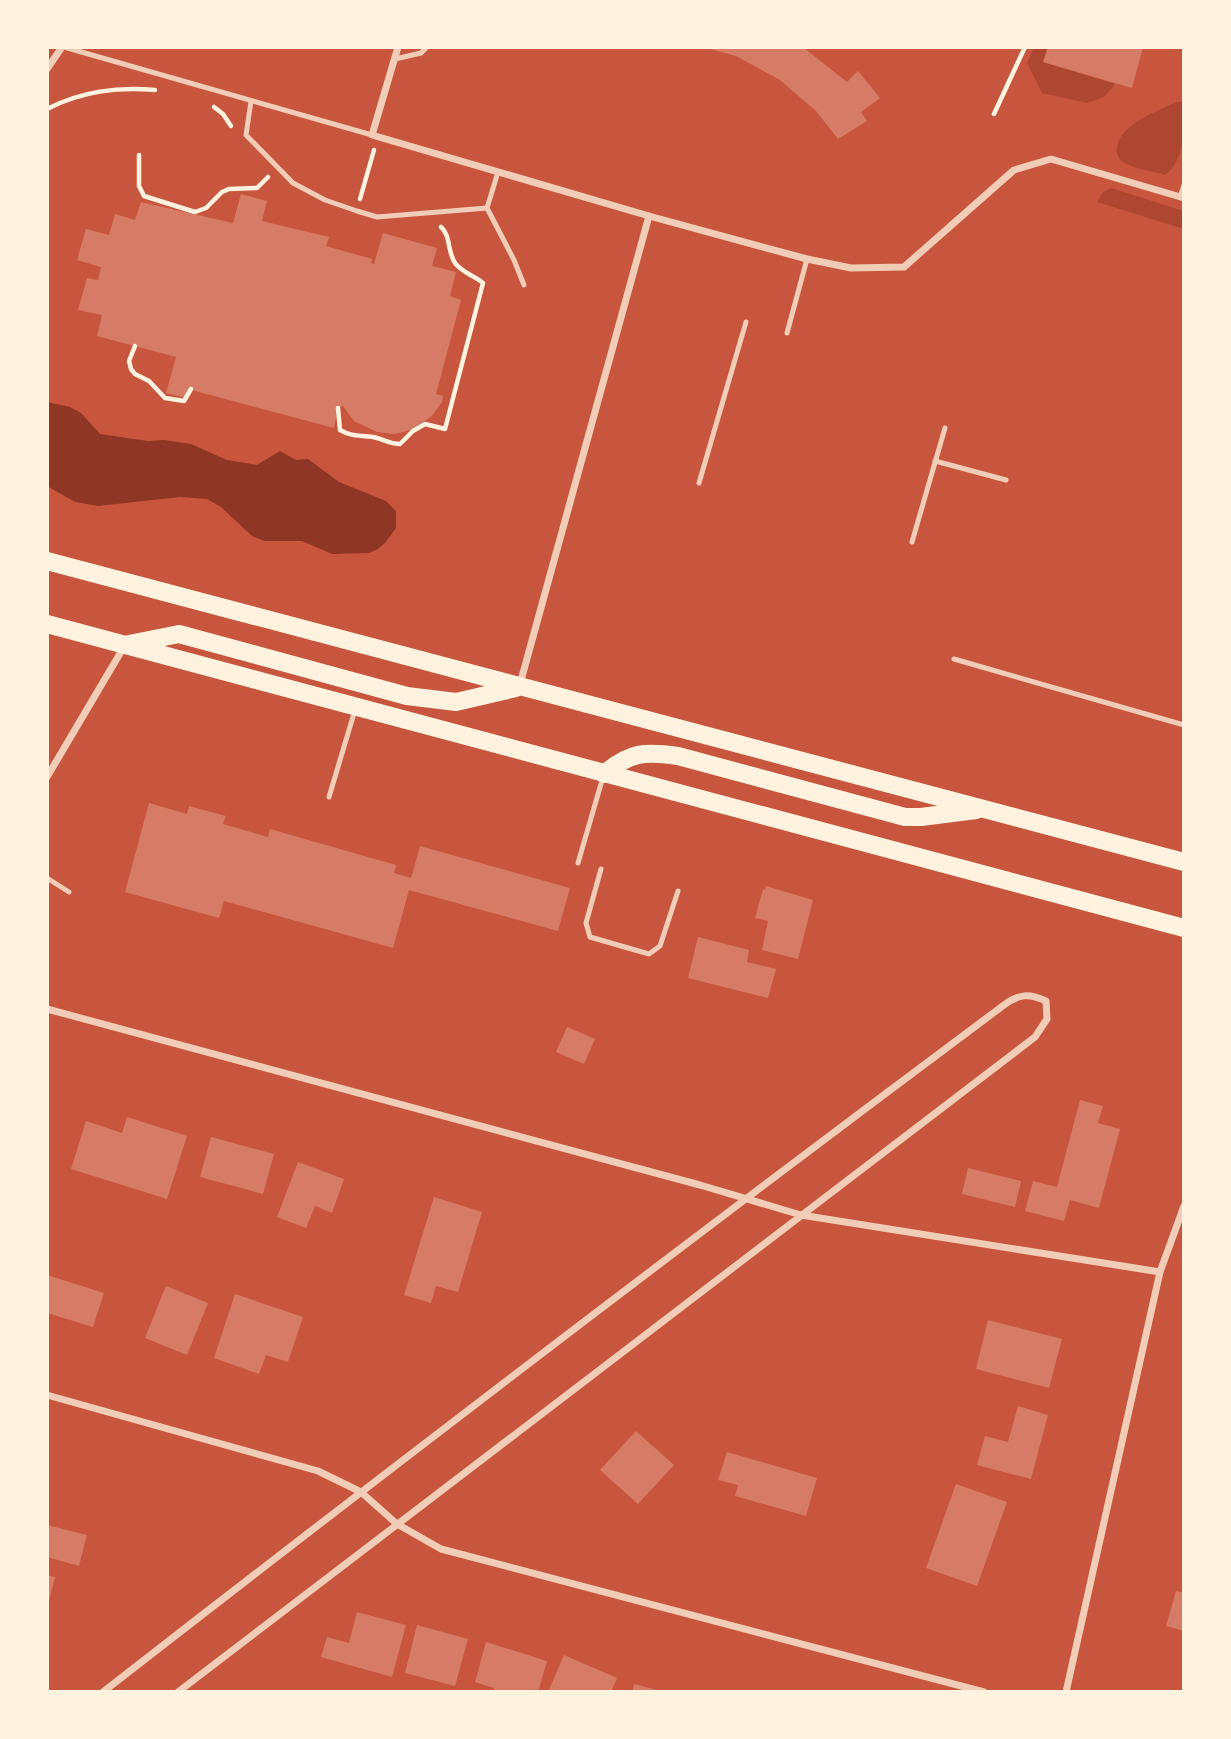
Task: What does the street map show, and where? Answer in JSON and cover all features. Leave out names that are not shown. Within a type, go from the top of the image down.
[{"type":"main road","points":[[47,561],[1184,862]]},
{"type":"main road","points":[[47,624],[1184,928]]},
{"type":"main road","points":[[125,645],[179,634],[407,696],[456,702],[519,687]]},
{"type":"main road","points":[[604,774],[618,762],[635,754],[656,753],[678,756],[905,817],[983,809]]},
{"type":"street","points":[[47,69],[63,47]]},
{"type":"street","points":[[398,47],[372,135],[649,216],[807,259],[851,268],[904,267],[1014,170],[1051,159],[1182,197]]},
{"type":"street","points":[[519,687],[649,216]]},
{"type":"street","points":[[47,777],[125,645]]},
{"type":"street","points":[[103,1692],[745,1198],[1015,997],[1031,995],[1046,1002],[1047,1019],[1035,1037],[178,1692]]},
{"type":"street","points":[[47,1009],[801,1215],[1160,1272]]},
{"type":"street","points":[[1066,1692],[1160,1272],[1184,1206]]},
{"type":"street","points":[[47,1395],[318,1471],[361,1492],[397,1524],[441,1549],[984,1692]]},
{"type":"lane","points":[[63,47],[372,135]]},
{"type":"lane","points":[[395,59],[421,53],[427,47]]},
{"type":"lane","points":[[251,101],[246,135],[293,183],[325,200],[377,217],[486,208]]},
{"type":"lane","points":[[498,172],[486,208],[524,285]]},
{"type":"lane","points":[[1182,197],[1184,185]]},
{"type":"lane","points":[[787,333],[807,259]]},
{"type":"lane","points":[[699,483],[746,322]]},
{"type":"lane","points":[[912,542],[945,428]]},
{"type":"lane","points":[[935,461],[1006,480]]},
{"type":"lane","points":[[954,659],[1184,725]]},
{"type":"lane","points":[[329,797],[355,707]]},
{"type":"lane","points":[[578,863],[604,774]]},
{"type":"lane","points":[[601,869],[586,923],[590,937],[637,951],[649,954],[660,946],[678,891]]},
{"type":"lane","points":[[47,878],[69,892]]},
{"type":"path","points":[[993,114],[1025,47]]},
{"type":"path","points":[[47,109],[97,91],[126,88],[157,91]]},
{"type":"path","points":[[202,103],[223,114],[238,136]]},
{"type":"path","points":[[139,155],[139,186],[144,196],[195,212],[206,208],[229,189],[257,188],[270,178],[261,167]]},
{"type":"path","points":[[338,408],[340,430],[351,437],[372,437],[400,444],[413,430],[425,424],[445,429],[483,283],[457,266],[450,253],[448,234],[442,227],[432,228]]},
{"type":"path","points":[[135,346],[129,361],[131,369],[149,381],[165,398],[184,401],[191,389]]},
{"type":"shaded area","points":[[1034,47],[1048,47],[1043,62],[1115,84],[1104,97],[1087,103],[1042,93],[1027,63]]},
{"type":"shaded area","points":[[1176,102],[1184,102],[1184,132],[1180,152],[1172,169],[1165,175],[1121,161],[1117,150],[1124,132],[1140,120]]},
{"type":"shaded area","points":[[1111,188],[1184,211],[1184,229],[1097,202],[1102,193]]},
{"type":"shaded area","points":[[47,402],[70,407],[81,413],[100,434],[191,444],[227,460],[257,465],[280,451],[296,460],[308,459],[339,482],[386,501],[396,511],[396,528],[385,543],[369,553],[332,554],[302,541],[264,541],[252,536],[221,507],[207,499],[180,497],[98,506],[75,502],[47,486]]},
{"type":"building","points":[[703,47],[803,47],[847,82],[858,71],[880,98],[861,112],[867,121],[838,139],[816,111],[780,80],[736,56]]},
{"type":"building","points":[[1048,47],[1143,47],[1132,88],[1043,62]]},
{"type":"building","points":[[241,194],[267,201],[262,221],[329,237],[326,246],[372,259],[371,263],[374,264],[383,233],[437,248],[432,266],[456,272],[450,296],[461,300],[436,394],[443,396],[442,402],[432,416],[411,430],[395,434],[377,432],[354,421],[343,406],[338,408],[334,428],[188,389],[186,398],[166,393],[176,357],[97,336],[102,315],[78,310],[87,278],[98,280],[101,267],[77,260],[86,229],[109,235],[115,214],[135,220],[141,202],[233,223]]},
{"type":"building","points":[[149,803],[187,814],[189,806],[226,816],[223,824],[268,837],[270,829],[396,865],[394,873],[411,878],[420,846],[570,888],[558,931],[409,890],[393,948],[224,901],[219,918],[125,892]]},
{"type":"building","points":[[766,886],[813,900],[798,959],[762,950],[768,921],[755,918]]},
{"type":"building","points":[[698,937],[749,950],[747,962],[776,969],[768,998],[688,978]]},
{"type":"building","points":[[567,1027],[595,1039],[584,1064],[556,1052]]},
{"type":"building","points":[[1080,1100],[1103,1106],[1098,1123],[1120,1129],[1099,1208],[1070,1200],[1064,1221],[1025,1211],[1033,1181],[1057,1187]]},
{"type":"building","points":[[127,1117],[187,1136],[167,1199],[71,1169],[86,1121],[122,1133]]},
{"type":"building","points":[[211,1137],[274,1154],[263,1194],[200,1177]]},
{"type":"building","points":[[298,1162],[344,1179],[332,1213],[315,1206],[306,1228],[277,1217]]},
{"type":"building","points":[[968,1168],[1021,1181],[1015,1207],[962,1194]]},
{"type":"building","points":[[434,1197],[482,1212],[458,1292],[436,1286],[431,1303],[404,1295]]},
{"type":"building","points":[[47,1275],[104,1293],[93,1327],[47,1313]]},
{"type":"building","points":[[166,1286],[208,1303],[187,1355],[145,1338]]},
{"type":"building","points":[[235,1294],[303,1317],[288,1362],[266,1355],[259,1374],[214,1358]]},
{"type":"building","points":[[988,1320],[1062,1339],[1049,1388],[976,1369]]},
{"type":"building","points":[[1018,1406],[1048,1415],[1031,1479],[977,1465],[985,1436],[1008,1442]]},
{"type":"building","points":[[636,1431],[674,1465],[638,1504],[600,1470]]},
{"type":"building","points":[[727,1452],[817,1478],[806,1516],[735,1496],[738,1485],[718,1480]]},
{"type":"building","points":[[956,1484],[1007,1502],[977,1586],[926,1568]]},
{"type":"building","points":[[47,1525],[87,1535],[79,1566],[47,1557]]},
{"type":"building","points":[[47,1575],[55,1577],[48,1605],[47,1605]]},
{"type":"building","points":[[1176,1591],[1184,1593],[1184,1631],[1166,1626]]},
{"type":"building","points":[[357,1612],[406,1625],[392,1677],[321,1657],[327,1637],[349,1643]]},
{"type":"building","points":[[417,1625],[468,1639],[455,1686],[405,1673]]},
{"type":"building","points":[[486,1642],[547,1661],[538,1692],[493,1692],[494,1688],[475,1682]]},
{"type":"building","points":[[564,1655],[617,1678],[611,1692],[548,1692]]},
{"type":"building","points":[[634,1684],[661,1691],[661,1692],[632,1692]]}]
